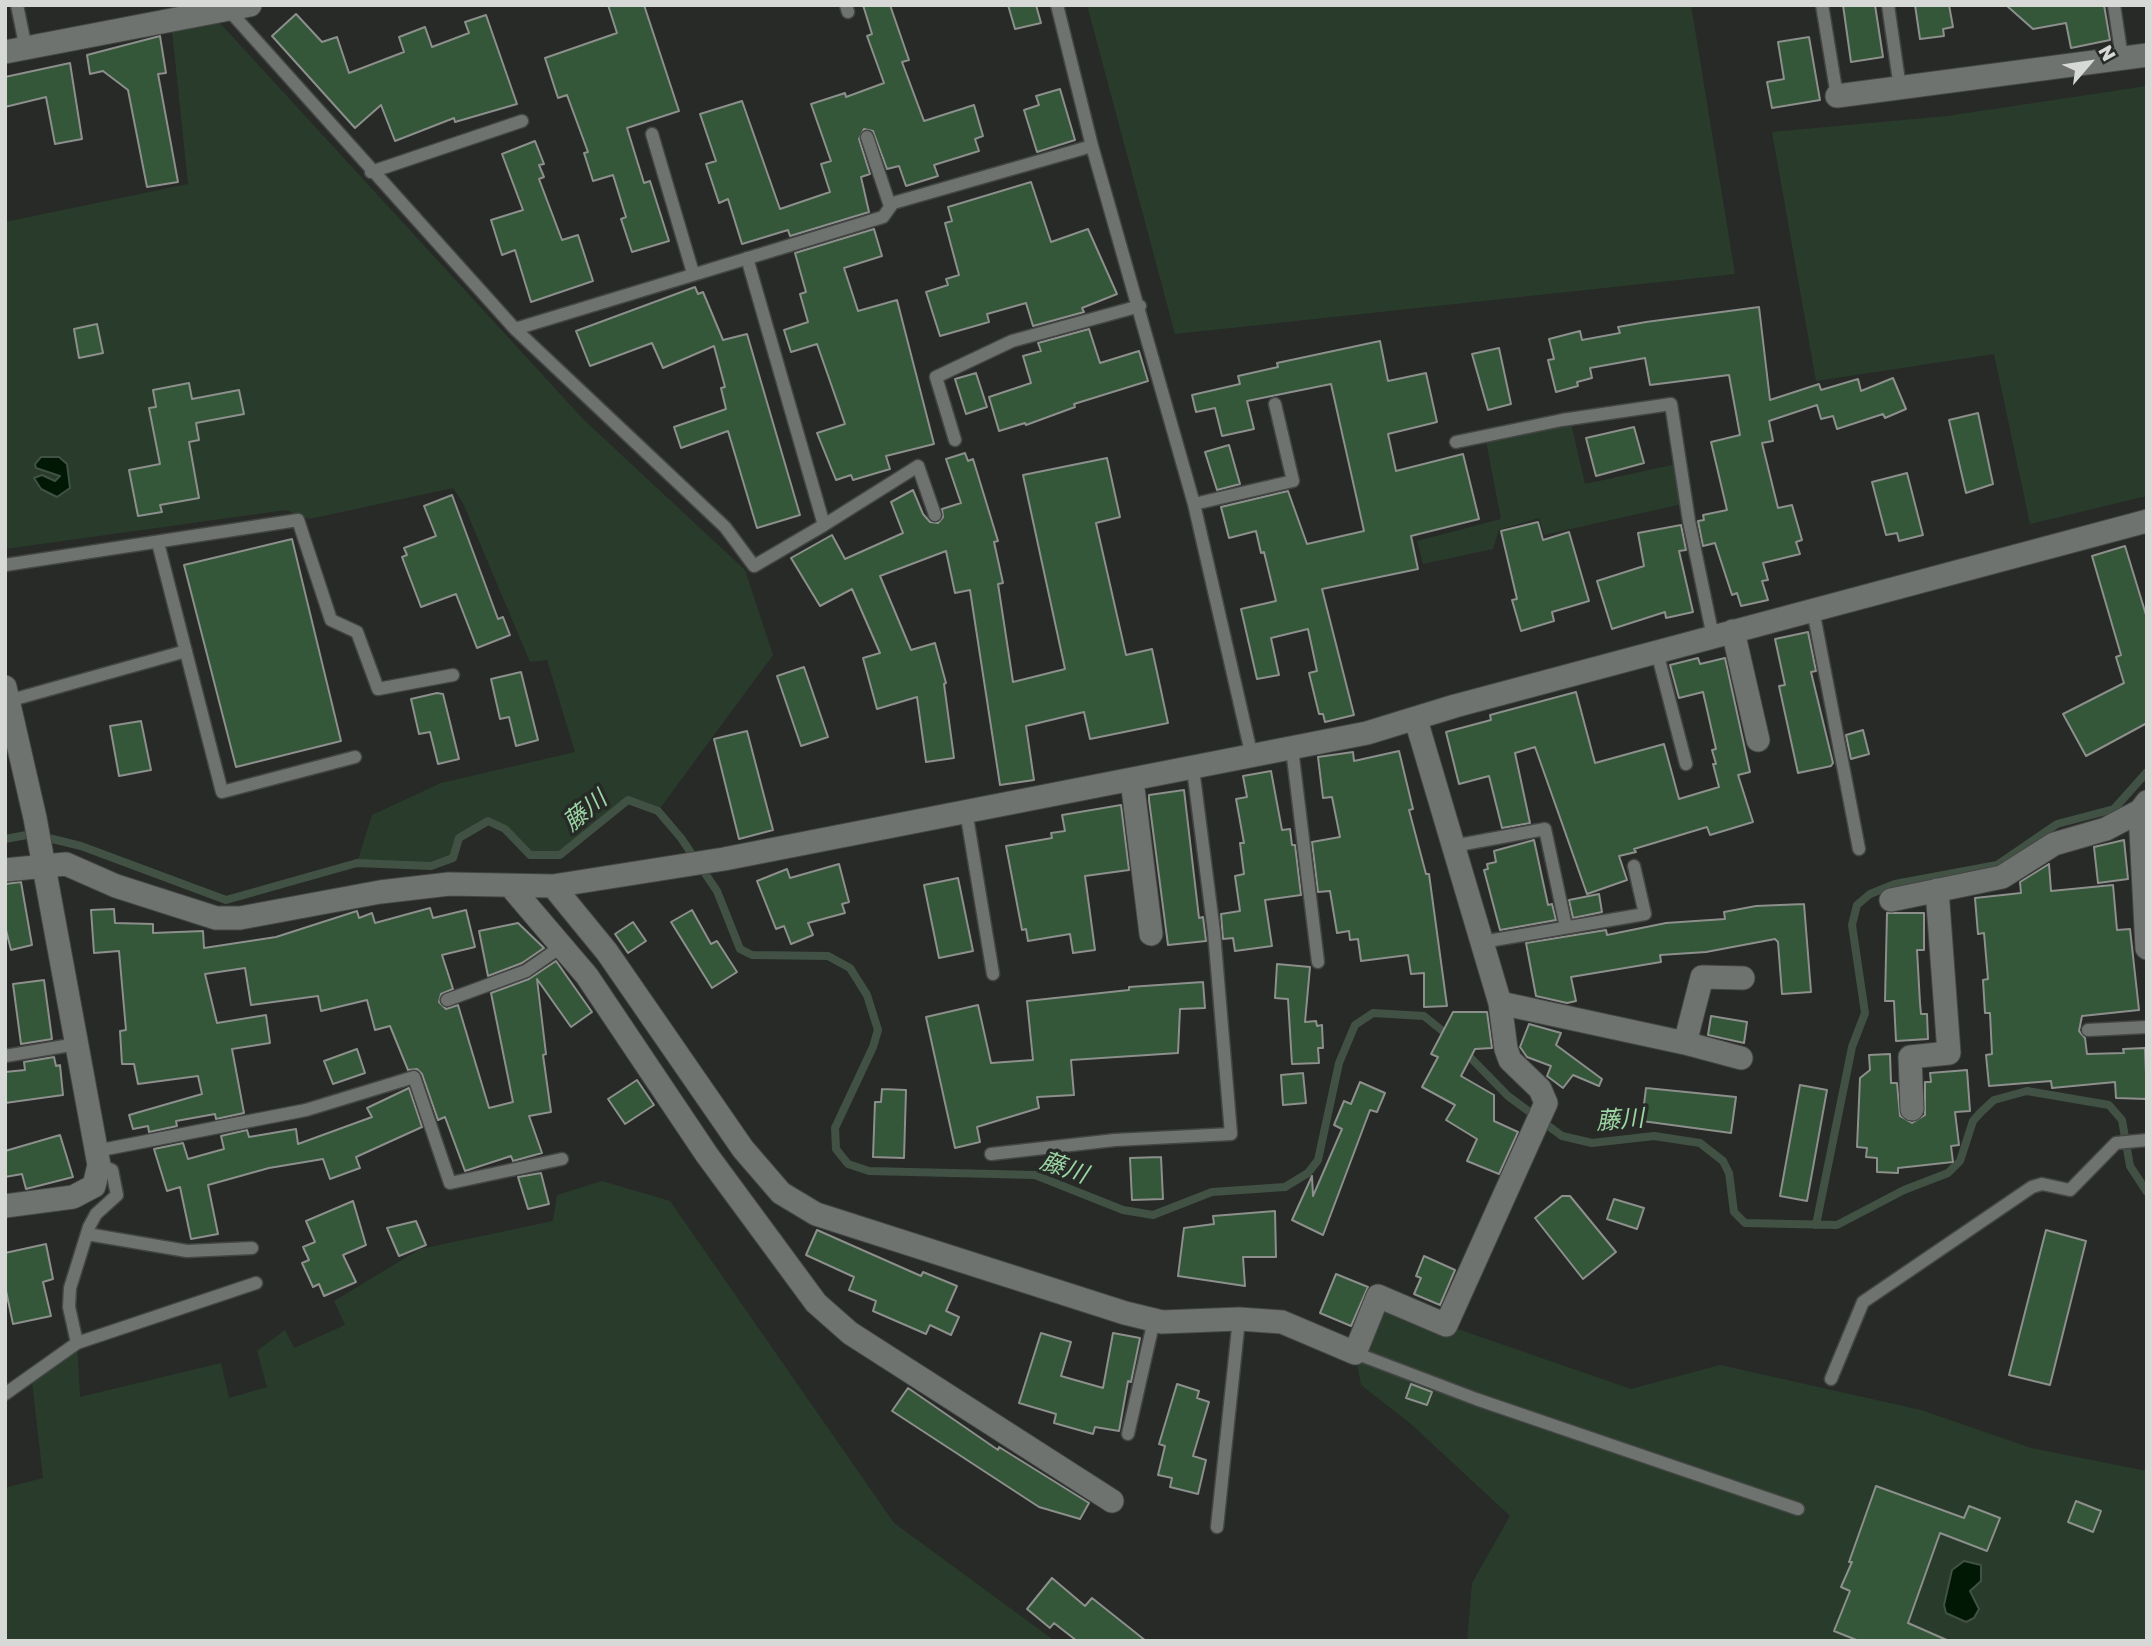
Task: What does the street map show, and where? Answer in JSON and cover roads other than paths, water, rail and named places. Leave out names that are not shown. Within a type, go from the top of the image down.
[{"type":"street","points":[[15,51],[250,5]]},
{"type":"street","points":[[1837,96],[2147,55]]},
{"type":"street","points":[[5,870],[43,859],[66,864],[116,886],[216,918],[240,918],[380,892],[449,884],[512,888],[553,886],[724,859],[1193,769],[1416,720],[1455,706],[1723,634],[2146,524]]},
{"type":"street","points":[[1723,634],[1758,740]]},
{"type":"street","points":[[5,1206],[74,1197],[94,1186],[98,1158],[35,818],[7,694]]},
{"type":"street","points":[[553,886],[607,952],[743,1149],[781,1193],[816,1214],[859,1230],[1154,1320],[1239,1319],[1282,1322],[1355,1353],[1378,1296],[1446,1325],[1546,1103],[1540,1089],[1510,1060],[1500,1003],[1416,720]]},
{"type":"street","points":[[1132,780],[1151,934]]},
{"type":"street","points":[[1891,900],[2002,877],[2054,844],[2106,829],[2143,807],[2147,948]]},
{"type":"street","points":[[512,888],[587,976],[715,1165],[816,1303],[850,1333],[1112,1502]]},
{"type":"street","points":[[1912,1109],[1910,1057],[1949,1053],[1937,890]]},
{"type":"street","points":[[1685,1043],[1702,977],[1743,978]]},
{"type":"street","points":[[1500,1003],[1685,1043],[1741,1058]]},
{"type":"lane","points":[[15,51],[17,5]]},
{"type":"lane","points":[[1057,5],[1092,146],[1140,306],[1194,504],[1252,757]]},
{"type":"lane","points":[[1822,5],[1837,96]]},
{"type":"lane","points":[[1888,5],[1900,88]]},
{"type":"lane","points":[[2114,5],[2122,58]]},
{"type":"lane","points":[[226,8],[371,173],[514,329],[725,527],[754,566],[918,466],[935,515]]},
{"type":"lane","points":[[371,173],[522,121]]},
{"type":"lane","points":[[652,134],[693,273]]},
{"type":"lane","points":[[867,136],[890,206]]},
{"type":"lane","points":[[514,329],[883,217],[893,203],[1092,146]]},
{"type":"lane","points":[[747,258],[824,525]]},
{"type":"lane","points":[[955,440],[936,377],[1012,341],[1140,306]]},
{"type":"lane","points":[[1194,504],[1293,481],[1275,404]]},
{"type":"lane","points":[[1456,442],[1570,418],[1671,404],[1689,521],[1723,634]]},
{"type":"lane","points":[[5,565],[298,520],[331,620],[357,632],[378,689],[453,674]]},
{"type":"lane","points":[[158,543],[222,792],[355,757]]},
{"type":"lane","points":[[1813,610],[1859,849]]},
{"type":"lane","points":[[7,694],[186,651]]},
{"type":"lane","points":[[1657,652],[1686,764]]},
{"type":"lane","points":[[1292,749],[1318,962]]},
{"type":"lane","points":[[990,1154],[1115,1140],[1231,1134],[1214,932],[1193,769]]},
{"type":"lane","points":[[966,811],[993,974]]},
{"type":"lane","points":[[1453,846],[1545,829],[1566,927]]},
{"type":"lane","points":[[1482,942],[1645,914],[1634,866]]},
{"type":"lane","points":[[447,1000],[526,971],[562,946]]},
{"type":"lane","points":[[2088,1030],[2147,1027]]},
{"type":"lane","points":[[5,1056],[77,1044]]},
{"type":"lane","points":[[98,1158],[306,1110],[414,1077],[450,1184],[562,1158]]},
{"type":"lane","points":[[1831,1378],[1863,1303],[2032,1187],[2042,1184],[2070,1190],[2120,1142],[2143,1140]]},
{"type":"lane","points":[[76,1343],[69,1307],[70,1288],[96,1214],[117,1195],[112,1170],[98,1158]]},
{"type":"lane","points":[[87,1234],[187,1251],[252,1248]]},
{"type":"lane","points":[[5,1394],[76,1343],[256,1283]]},
{"type":"lane","points":[[1217,1527],[1239,1319]]},
{"type":"lane","points":[[1128,1434],[1154,1320]]},
{"type":"lane","points":[[1355,1353],[1476,1399],[1798,1509]]},
{"type":"waterway","points":[[1816,1225],[1852,1047],[1865,1013],[1852,925],[1857,905],[1870,894],[1895,884],[1997,865],[2057,824],[2114,809],[2147,772]]},
{"type":"waterway","name":"藤川","points":[[5,839],[32,834],[81,846],[226,900],[357,863],[431,866],[453,858],[459,838],[488,821],[505,829],[530,855],[560,855],[628,800],[658,811],[681,838],[717,891],[740,949],[752,955],[828,956],[850,968],[867,995],[878,1030],[873,1047],[835,1128],[836,1149],[848,1164],[869,1171],[1035,1175],[1123,1210],[1153,1215],[1212,1192],[1285,1187],[1308,1173],[1318,1160],[1339,1063],[1355,1025],[1373,1013],[1424,1016],[1450,1037]]},
{"type":"waterway","name":"藤川","points":[[1464,1051],[1508,1096],[1562,1136],[1592,1143],[1654,1136],[1700,1143],[1723,1161],[1729,1173],[1734,1212],[1745,1223],[1837,1225],[1904,1190],[1948,1173],[1960,1161],[1973,1121],[1981,1112],[1994,1100],[2027,1091],[2109,1105],[2122,1120],[2130,1166],[2147,1192]]}]
